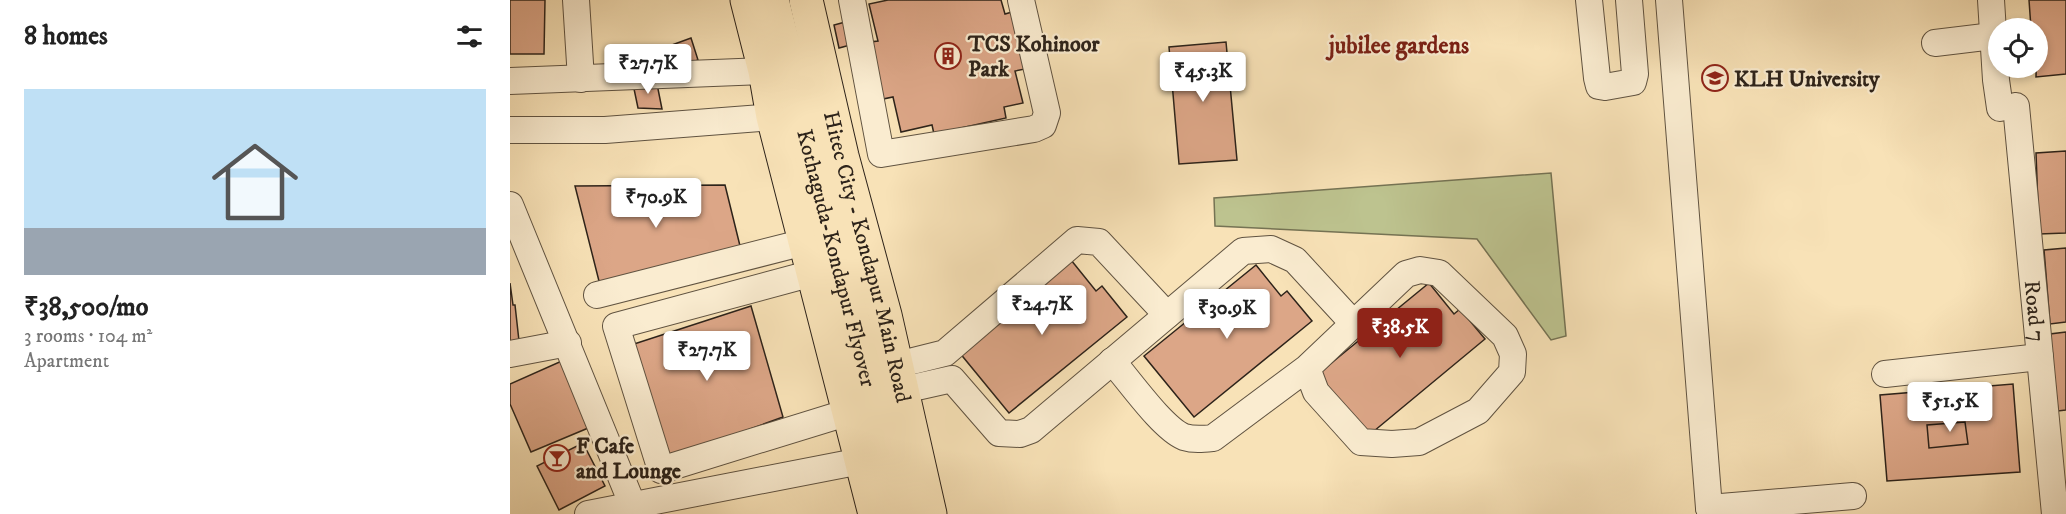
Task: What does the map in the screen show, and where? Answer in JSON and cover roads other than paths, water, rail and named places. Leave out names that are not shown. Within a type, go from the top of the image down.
[{"type":"main road","points":[[747,0],[765,71],[773,117],[813,273],[834,416],[861,461],[875,514]]},
{"type":"main road","name":"Kothaguda-Kondapur Flyover","points":[[772,0],[902,514]]},
{"type":"main road","name":"Hitec City - Kondapur Main Road","points":[[806,0],[842,156],[908,376],[930,514]]},
{"type":"street","points":[[576,0],[581,79]]},
{"type":"street","points":[[852,0],[881,154]]},
{"type":"street","points":[[842,156],[881,154],[1034,129],[1043,125],[1047,113],[1021,0]]},
{"type":"street","points":[[1589,0],[1597,78],[1599,86],[1605,87],[1627,85],[1633,82],[1635,74],[1629,0]]},
{"type":"street","points":[[1669,0],[1711,511],[1852,496]]},
{"type":"street","name":"Road 7","points":[[1991,0],[1992,18]]},
{"type":"street","points":[[1935,43],[1988,37]]},
{"type":"street","points":[[510,81],[765,71]]},
{"type":"street","name":"Road 7","points":[[2002,78],[2008,107],[2040,357],[2055,514]]},
{"type":"street","points":[[510,130],[605,130],[773,117]]},
{"type":"street","points":[[510,205],[633,506]]},
{"type":"street","points":[[908,376],[945,353],[1077,240],[1099,242],[1167,315]]},
{"type":"street","points":[[597,295],[805,242]]},
{"type":"street","points":[[945,353],[952,379],[999,433],[1020,434],[1031,430],[1243,251],[1270,249],[1295,260],[1353,323]]},
{"type":"street","points":[[1112,361],[1169,428],[1182,436],[1193,439],[1213,438],[1307,368],[1406,274],[1420,270],[1439,273],[1505,336],[1513,354],[1512,372],[1478,411],[1419,442],[1392,444],[1361,442],[1316,392],[1307,368]]},
{"type":"street","points":[[813,273],[616,326],[661,470],[834,416]]},
{"type":"street","points":[[510,354],[568,343]]},
{"type":"street","points":[[1885,374],[2040,357]]},
{"type":"street","points":[[908,376],[952,379]]},
{"type":"street","points":[[588,514],[861,461]]},
{"type":"place","name":"TCS Kohinoor Park","points":[[948,56]]},
{"type":"place","name":"KLH University","points":[[1715,78]]},
{"type":"place","name":"F Cafe and Lounge","points":[[557,458]]},
{"type":"district","name":"jubilee gardens","points":[[1399,45]]}]
